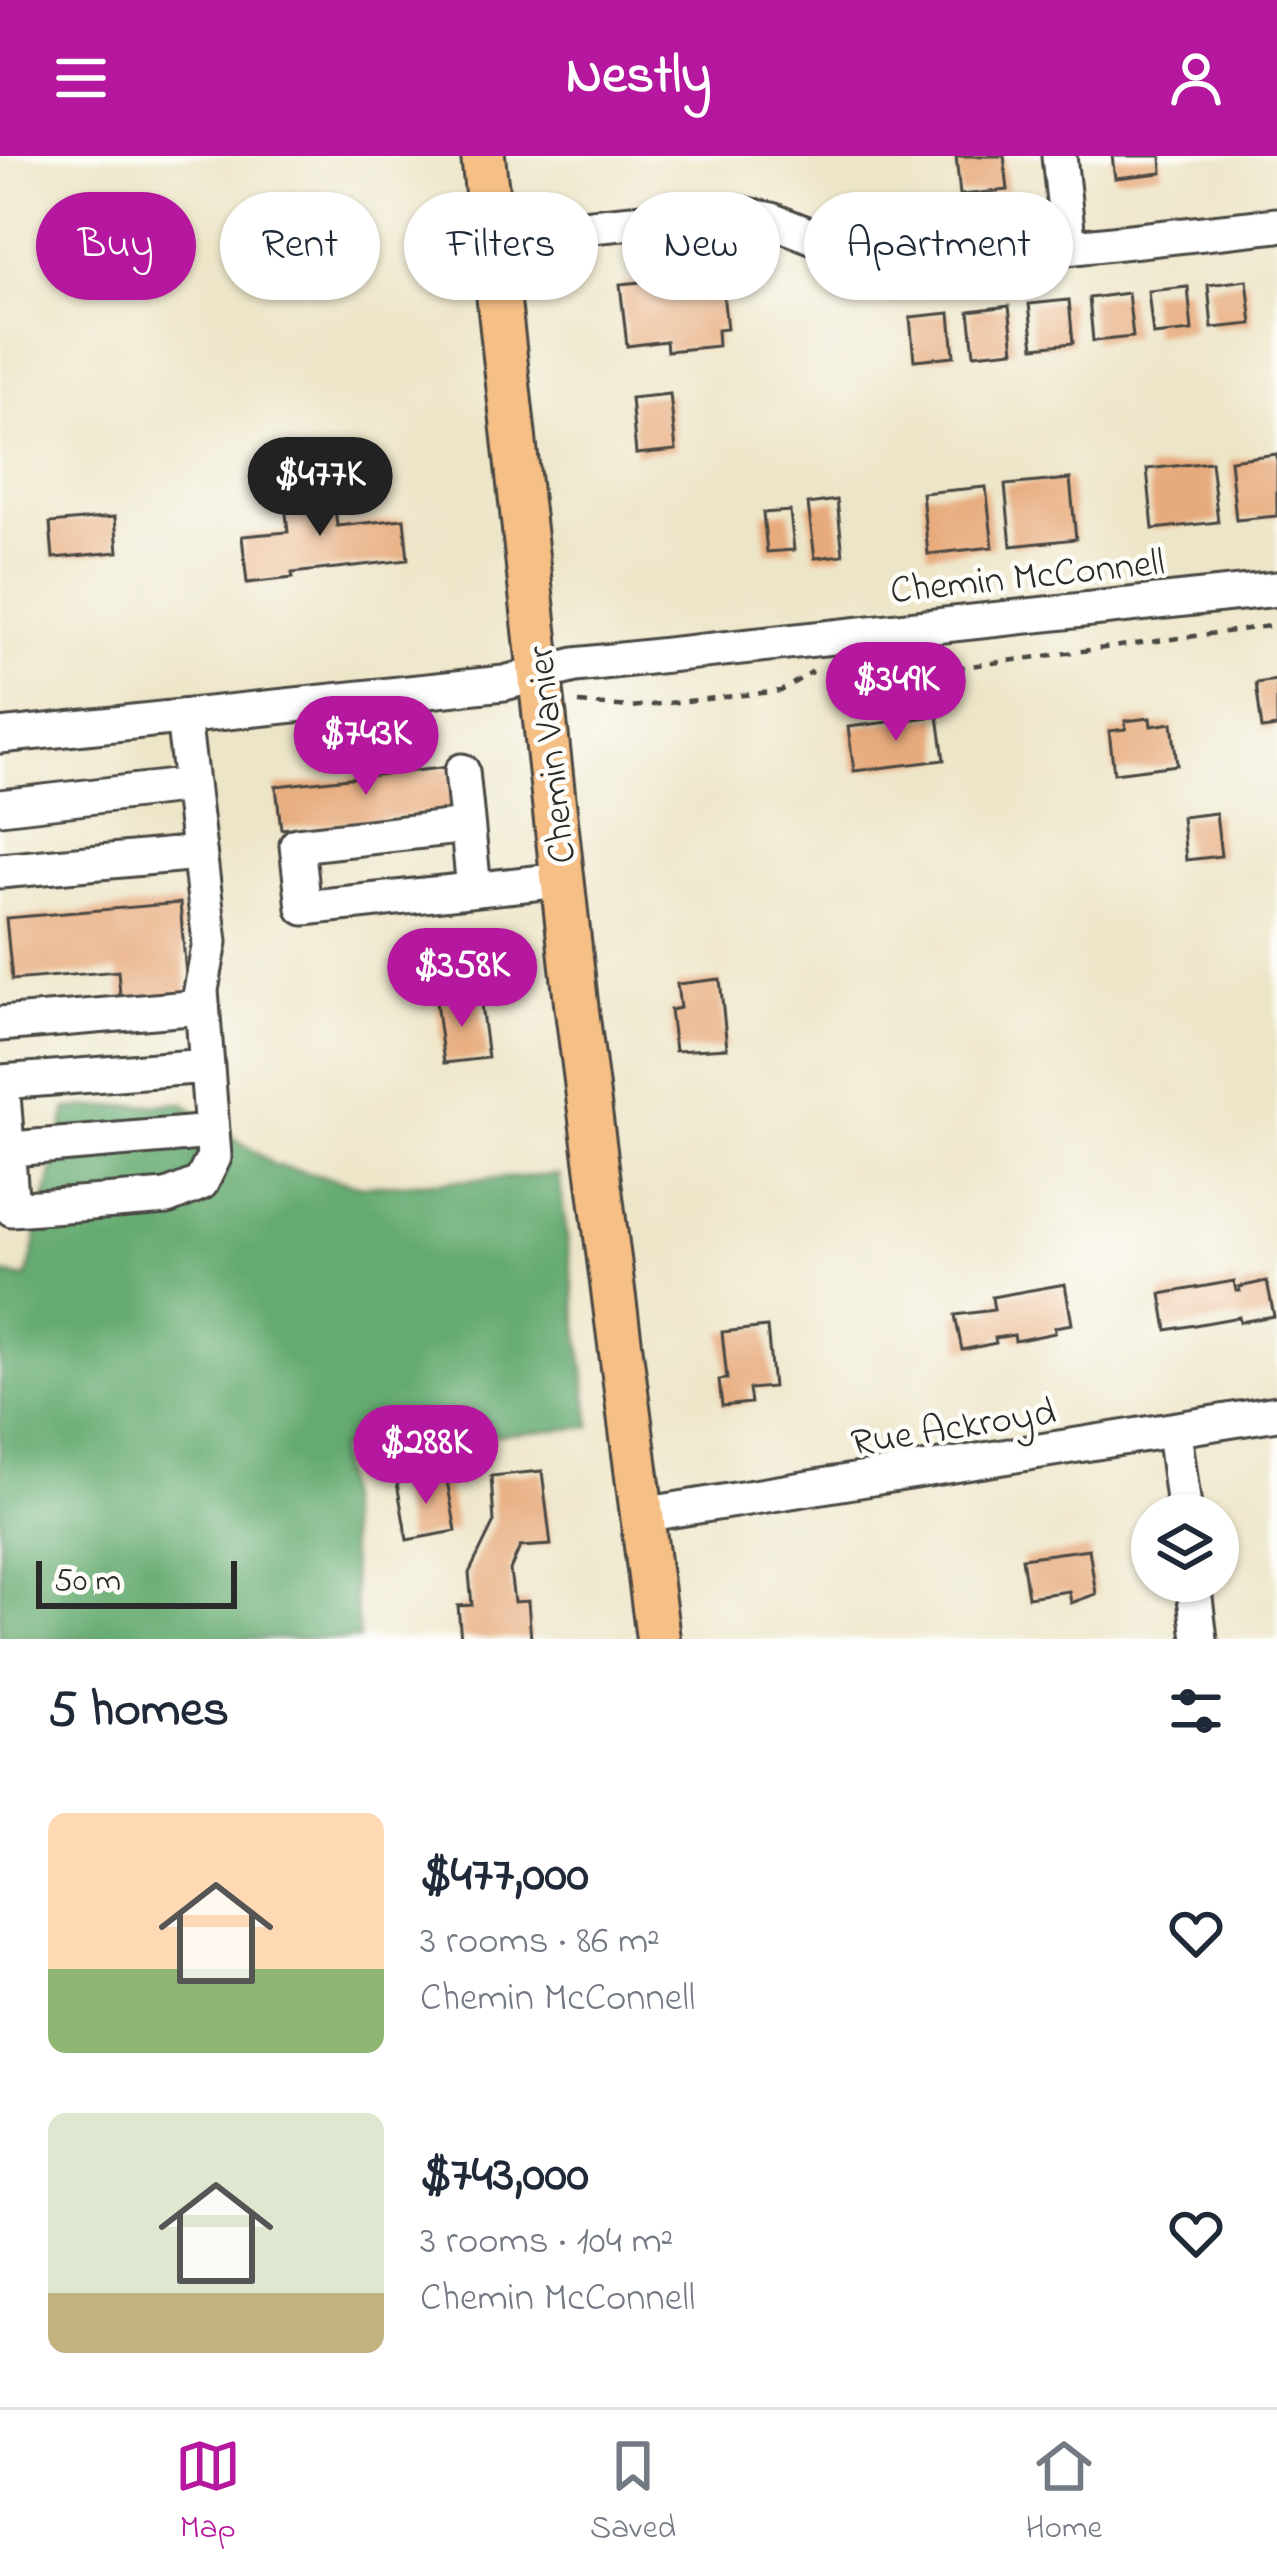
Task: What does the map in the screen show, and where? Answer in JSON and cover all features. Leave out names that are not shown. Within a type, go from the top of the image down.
[{"type":"main road","name":"Chemin Vanier","points":[[483,156],[487,192]]},
{"type":"main road","name":"Chemin Vanier","points":[[499,300],[562,880],[658,1639]]},
{"type":"street","points":[[1059,156],[1063,192]]},
{"type":"street","points":[[598,224],[733,212],[804,233]]},
{"type":"street","points":[[1073,247],[1277,224]]},
{"type":"street","name":"Chemin McConnell","points":[[0,736],[504,683],[574,665],[1277,589]]},
{"type":"street","points":[[0,1064],[12,1209],[167,1197],[201,1183],[214,1157],[201,990],[210,942],[182,717]]},
{"type":"street","points":[[462,771],[474,890]]},
{"type":"street","points":[[0,807],[191,785]]},
{"type":"street","points":[[467,826],[297,845],[304,908],[562,880]]},
{"type":"street","points":[[0,871],[199,853]]},
{"type":"street","points":[[0,1024],[202,1006]]},
{"type":"street","points":[[2,1082],[207,1066]]},
{"type":"street","points":[[4,1150],[212,1132]]},
{"type":"street","name":"Rue Ackroyd","points":[[641,1515],[1277,1413]]},
{"type":"street","points":[[1174,1432],[1182,1494]]},
{"type":"street","points":[[1196,1602],[1200,1639]]},
{"type":"path","points":[[829,667],[940,670],[1277,625]]},
{"type":"path","points":[[574,702],[631,707],[781,691],[802,674],[816,670]]},
{"type":"green space","points":[[183,1103],[274,1165],[363,1186],[559,1175],[591,1427],[338,1449],[359,1639],[0,1639],[0,1274],[27,1278],[67,1109]]},
{"type":"building","points":[[956,156],[1004,156],[1008,190],[960,192]]},
{"type":"building","points":[[1112,156],[1161,156],[1162,173],[1115,178]]},
{"type":"building","points":[[1247,280],[1252,324],[1212,328],[1208,285]]},
{"type":"building","points":[[620,284],[622,300],[724,300],[727,329],[717,330],[718,346],[667,351],[666,341],[627,346]]},
{"type":"building","points":[[1188,287],[1192,331],[1153,335],[1148,291]]},
{"type":"building","points":[[1128,293],[1133,337],[1093,341],[1089,298]]},
{"type":"building","points":[[1069,300],[1073,343],[1034,347],[1029,304]]},
{"type":"building","points":[[1009,306],[1014,350],[974,354],[969,311]]},
{"type":"building","points":[[950,313],[954,356],[914,360],[910,317]]},
{"type":"building","points":[[670,394],[676,450],[636,454],[631,398]]},
{"type":"building","points":[[1277,454],[1277,516],[1236,520],[1230,460]]},
{"type":"building","points":[[1211,462],[1218,522],[1153,529],[1147,469]]},
{"type":"building","points":[[1070,479],[1076,539],[1011,546],[1005,485]]},
{"type":"building","points":[[332,480],[337,526],[404,519],[408,560],[247,583],[242,536],[288,532],[283,485]]},
{"type":"building","points":[[986,487],[993,547],[928,554],[922,493]]},
{"type":"building","points":[[837,500],[843,555],[815,558],[808,504]]},
{"type":"building","points":[[790,511],[794,550],[767,552],[763,513]]},
{"type":"building","points":[[115,517],[118,552],[53,558],[50,523]]},
{"type":"building","points":[[1277,680],[1277,727],[1262,729],[1256,683]]},
{"type":"building","points":[[938,716],[944,760],[854,771],[848,727]]},
{"type":"building","points":[[1150,718],[1151,726],[1172,723],[1177,765],[1114,773],[1109,731],[1126,729],[1125,721]]},
{"type":"building","points":[[450,767],[454,811],[281,829],[276,786]]},
{"type":"building","points":[[1216,813],[1221,856],[1186,860],[1182,817]]},
{"type":"building","points":[[180,903],[188,1000],[121,1006],[118,971],[12,980],[6,918]]},
{"type":"building","points":[[720,979],[727,1048],[675,1051],[670,1010],[680,1008],[677,984]]},
{"type":"building","points":[[480,997],[488,1058],[444,1063],[436,1002]]},
{"type":"building","points":[[1234,1281],[1240,1291],[1239,1287],[1267,1281],[1274,1316],[1167,1330],[1161,1294]]},
{"type":"building","points":[[1065,1284],[1072,1324],[1055,1327],[1055,1333],[1015,1341],[1014,1335],[995,1338],[996,1343],[962,1350],[955,1315],[994,1310],[992,1297]]},
{"type":"building","points":[[767,1327],[773,1387],[749,1389],[751,1403],[722,1406],[719,1380],[727,1379],[722,1332]]},
{"type":"building","points":[[542,1471],[551,1545],[520,1547],[510,1570],[514,1602],[528,1601],[531,1639],[461,1639],[458,1606],[472,1605],[469,1573],[494,1522],[491,1476]]},
{"type":"building","points":[[446,1475],[456,1531],[407,1540],[397,1483]]},
{"type":"building","points":[[1089,1549],[1096,1594],[1071,1603],[1069,1591],[1028,1597],[1022,1558]]}]
